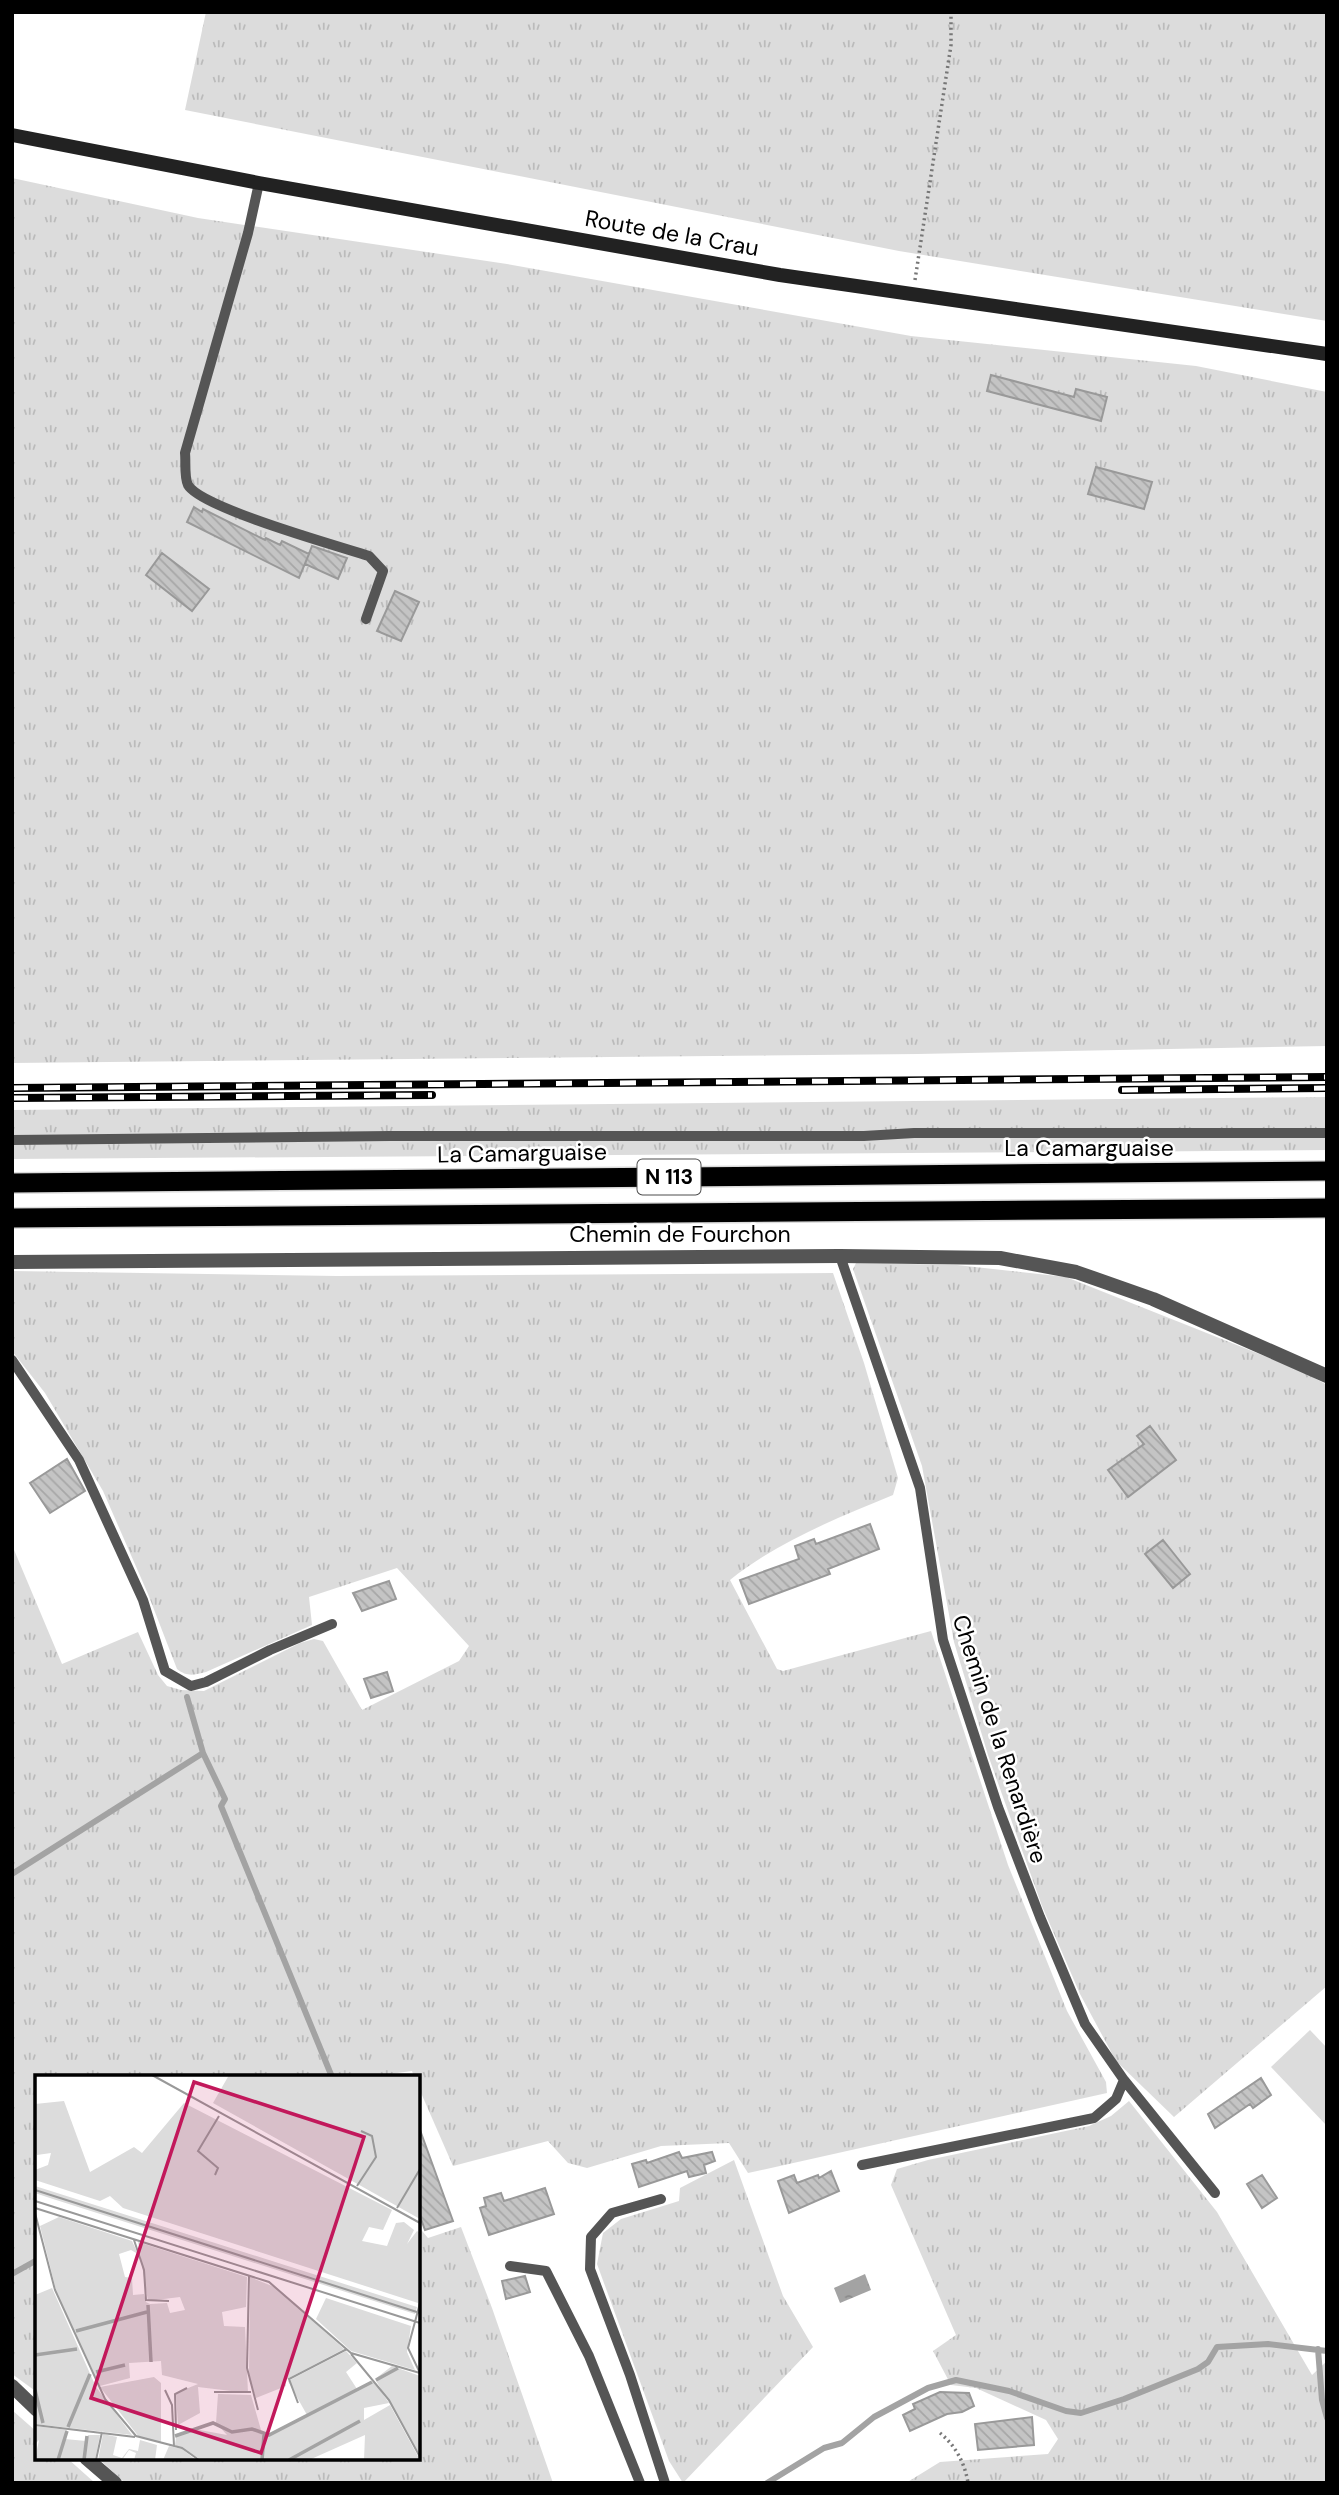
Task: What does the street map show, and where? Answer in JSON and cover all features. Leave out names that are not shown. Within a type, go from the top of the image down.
[{"type":"highway","name":"La Camarguaise","points":[[12,1182],[1327,1171]]},
{"type":"highway","name":"N 113","points":[[12,1218],[1327,1208]]},
{"type":"main road","name":"Route de la Crau","points":[[12,135],[259,183],[780,275],[1327,354]]},
{"type":"street","name":"Chemin de Fourchon","points":[[12,1262],[840,1256],[1000,1258],[1076,1272],[1153,1299],[1327,1376]]},
{"type":"street","points":[[12,2386],[35,2408]]},
{"type":"street","points":[[88,2460],[115,2483]]},
{"type":"lane","points":[[259,183],[248,233],[185,453],[187,484],[199,496],[255,520],[369,556],[383,571],[366,620]]},
{"type":"lane","points":[[12,1140],[390,1136],[864,1136],[914,1133],[1327,1133]]},
{"type":"lane","name":"Chemin de la Renardière","points":[[840,1256],[920,1488],[943,1640],[998,1807],[1040,1917],[1085,2024],[1124,2080],[1215,2193]]},
{"type":"lane","points":[[12,1360],[79,1460],[143,1600],[165,1671],[191,1686],[206,1682],[270,1650],[332,1624]]},
{"type":"lane","points":[[862,2165],[1094,2118],[1116,2099],[1124,2080]]},
{"type":"lane","points":[[661,2199],[612,2213],[591,2237],[590,2269],[631,2375],[665,2483]]},
{"type":"lane","points":[[510,2266],[546,2271],[589,2356],[640,2483]]},
{"type":"path","points":[[913,294],[951,45],[951,12]]},
{"type":"path","points":[[940,2433],[952,2443],[966,2471],[968,2483]]},
{"type":"green space","points":[[206,12],[1327,12],[1327,321],[899,251],[185,110]]},
{"type":"green space","points":[[12,178],[198,218],[507,264],[911,336],[1196,366],[1327,392],[1327,1046],[918,1054],[12,1063]]},
{"type":"green space","points":[[1327,1097],[1327,1150],[1095,1152],[1095,1143],[1063,1143],[1062,1152],[12,1159],[12,1110]]},
{"type":"green space","points":[[856,1263],[957,1265],[1066,1277],[1302,1371],[1327,1385],[1327,1986],[1174,2117],[1116,2061],[1080,1994],[1042,1906],[988,1755],[954,1642],[922,1466],[853,1269]]},
{"type":"green space","points":[[12,1271],[337,1276],[833,1273],[864,1363],[898,1478],[893,1495],[787,1542],[730,1580],[777,1669],[783,1671],[931,1631],[1008,1865],[1067,2011],[1106,2082],[1107,2093],[748,2173],[729,2143],[661,2146],[587,2168],[568,2163],[548,2141],[453,2166],[420,2091],[420,2075],[413,2075],[412,2071],[382,2075],[35,2075],[34,2390],[12,2374],[12,1545],[62,1664],[138,1632],[158,1675],[167,1686],[204,1691],[300,1643],[314,1639],[323,1641],[362,1710],[459,1661],[469,1646],[397,1568],[309,1597],[312,1625],[206,1672],[191,1675],[177,1669],[103,1491],[45,1393],[12,1351]]},
{"type":"green space","points":[[1310,2030],[1327,2048],[1327,2126],[1271,2067]]},
{"type":"green space","points":[[1129,2101],[1217,2212],[1312,2375],[1327,2361],[1327,2483],[906,2483],[940,2462],[1048,2454],[1058,2439],[1046,2420],[976,2388],[951,2385],[933,2351],[956,2335],[891,2185],[897,2169],[1089,2126],[1111,2116]]},
{"type":"green space","points":[[734,2160],[783,2296],[813,2347],[683,2483],[669,2461],[597,2264],[603,2233],[621,2219],[679,2201],[680,2188]]},
{"type":"green space","points":[[461,2227],[553,2483],[125,2483],[100,2460],[420,2460],[420,2228],[428,2238]]},
{"type":"green space","points":[[12,2410],[35,2430],[35,2460],[69,2460],[95,2483],[12,2483]]},
{"type":"water","points":[[865,2274],[871,2290],[840,2303],[834,2288]]},
{"type":"building","points":[[991,375],[1074,397],[1076,389],[1107,397],[1101,421],[987,391]]},
{"type":"building","points":[[1096,467],[1152,482],[1144,509],[1088,494]]},
{"type":"building","points":[[194,507],[265,540],[266,538],[280,545],[282,541],[309,554],[299,578],[187,522]]},
{"type":"building","points":[[312,546],[347,558],[338,579],[305,564]]},
{"type":"building","points":[[162,553],[209,589],[192,611],[146,575]]},
{"type":"building","points":[[395,591],[419,602],[401,641],[377,631]]},
{"type":"building","points":[[1150,1426],[1176,1460],[1128,1497],[1108,1470],[1144,1444],[1137,1436]]},
{"type":"building","points":[[67,1459],[85,1491],[50,1513],[30,1483]]},
{"type":"building","points":[[870,1524],[879,1549],[828,1569],[830,1574],[749,1604],[740,1580],[799,1559],[795,1546],[814,1539],[816,1544]]},
{"type":"building","points":[[1163,1540],[1190,1574],[1173,1588],[1145,1554]]},
{"type":"building","points":[[389,1581],[396,1599],[362,1611],[353,1593]]},
{"type":"building","points":[[387,1672],[393,1691],[371,1698],[364,1679]]},
{"type":"building","points":[[1261,2078],[1271,2095],[1253,2108],[1250,2104],[1215,2128],[1208,2114]]},
{"type":"building","points":[[420,2130],[453,2221],[425,2230],[420,2216]]},
{"type":"building","points":[[679,2152],[682,2158],[712,2152],[715,2161],[704,2165],[706,2173],[689,2177],[687,2171],[639,2187],[632,2164],[646,2160],[647,2163]]},
{"type":"building","points":[[831,2171],[839,2191],[789,2213],[778,2181],[794,2175],[797,2183],[818,2175],[819,2178]]},
{"type":"building","points":[[1262,2175],[1277,2198],[1262,2208],[1247,2184]]},
{"type":"building","points":[[545,2188],[554,2214],[489,2235],[480,2208],[486,2206],[484,2198],[501,2193],[504,2201]]},
{"type":"building","points":[[525,2276],[530,2292],[506,2299],[502,2281]]},
{"type":"building","points":[[940,2392],[969,2393],[974,2406],[962,2412],[947,2414],[910,2431],[903,2415],[915,2409],[913,2404]]},
{"type":"building","points":[[1032,2417],[1034,2445],[978,2450],[975,2424]]},
{"type":"waterway","points":[[187,1697],[203,1753],[225,1799],[221,1806],[331,2075]]},
{"type":"waterway","points":[[12,1874],[203,1753]]},
{"type":"waterway","points":[[12,2274],[35,2261]]},
{"type":"waterway","points":[[767,2483],[824,2448],[842,2443],[874,2417],[928,2388],[956,2380],[1009,2391],[1066,2411],[1081,2413],[1198,2369],[1208,2362],[1217,2347],[1268,2344],[1327,2351]]},
{"type":"waterway","points":[[1318,2349],[1322,2400],[1327,2418]]},
{"type":"railway","points":[[12,1088],[1327,1077]]},
{"type":"railway","points":[[1122,1090],[1327,1088]]},
{"type":"railway","points":[[12,1098],[432,1095]]}]
